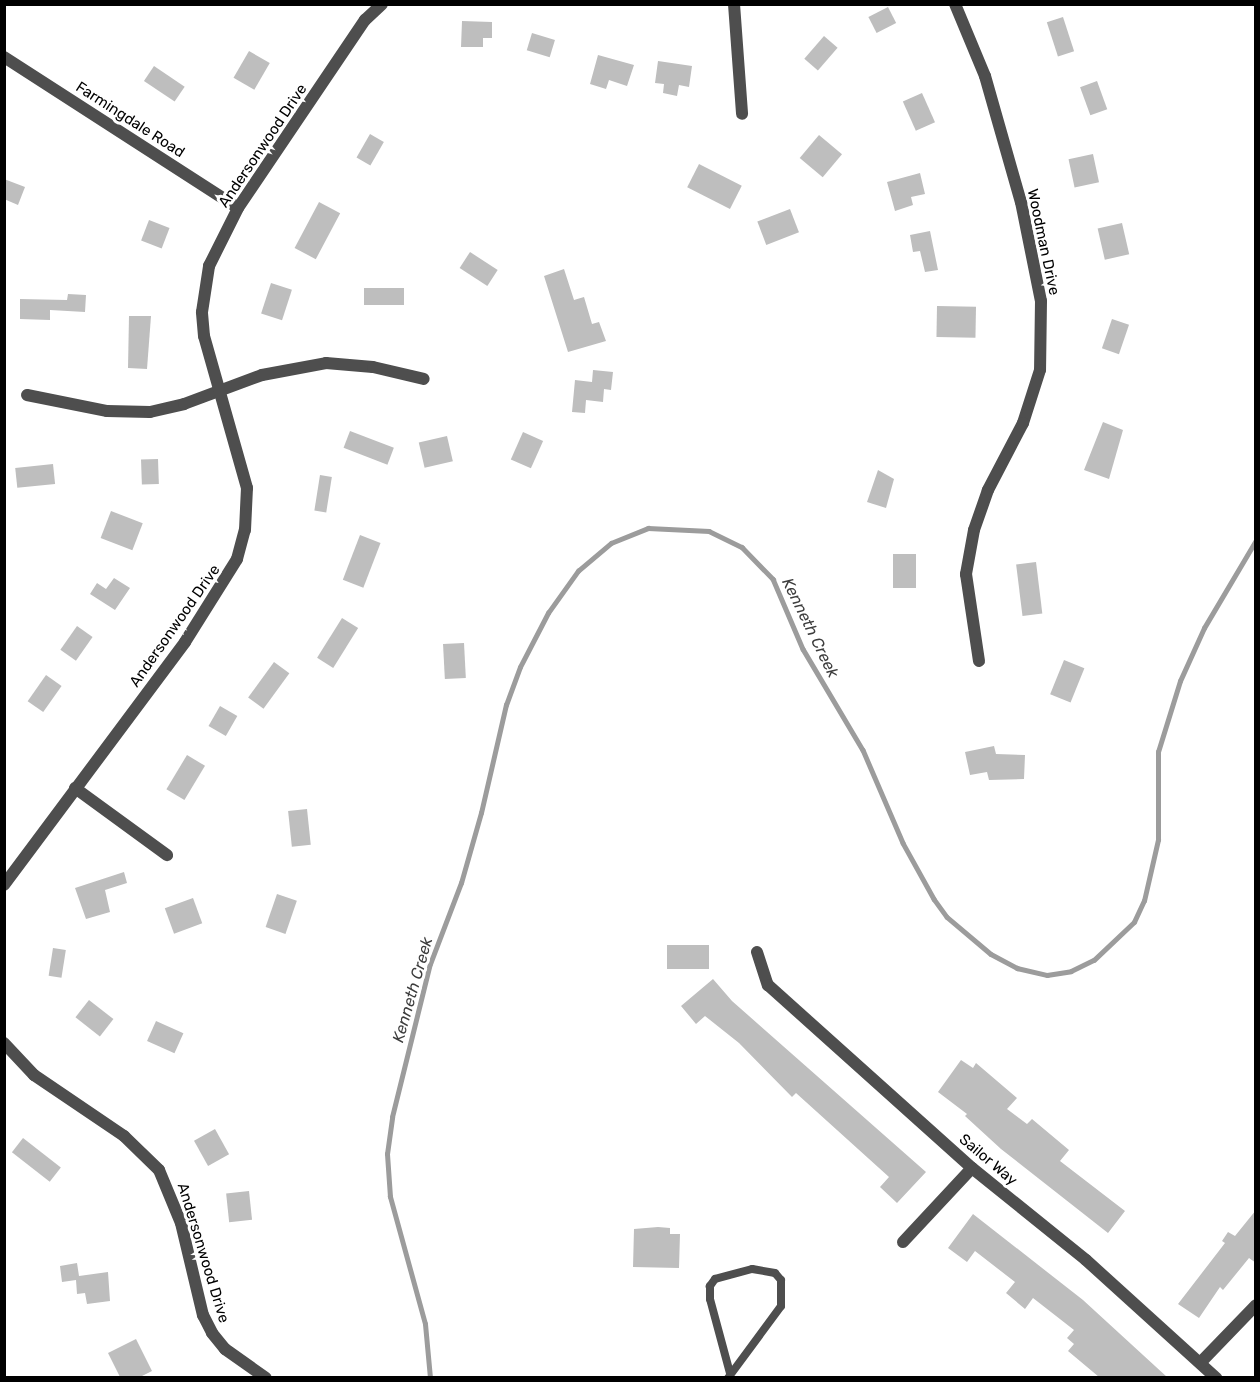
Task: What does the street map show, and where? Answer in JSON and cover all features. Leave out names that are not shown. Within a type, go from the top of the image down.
[{"type":"street","name":"Andersonwood Drive","points":[[4,885],[185,642],[237,559],[245,530],[247,488],[204,336],[204,284],[209,266],[238,208],[365,20],[382,4]]},
{"type":"street","points":[[734,4],[742,114]]},
{"type":"street","name":"Woodman Drive","points":[[955,4],[991,99],[1021,202],[1041,301],[1040,370],[1023,423],[988,490],[974,530],[966,574],[978,661]]},
{"type":"street","name":"Farmingdale Road","points":[[4,57],[238,208]]},
{"type":"street","points":[[27,395],[127,413],[169,408],[217,388],[262,375],[326,363],[373,367],[424,379]]},
{"type":"street","points":[[75,788],[167,855]]},
{"type":"street","name":"Sailor Way","points":[[757,952],[768,985],[972,1168],[1086,1260],[1216,1377]]},
{"type":"street","name":"Andersonwood Drive","points":[[4,1043],[34,1075],[124,1136],[159,1170],[181,1223],[203,1315],[212,1333],[225,1349],[266,1377]]},
{"type":"street","points":[[903,1242],[972,1168]]},
{"type":"street","points":[[1201,1362],[1256,1305]]},
{"type":"lane","points":[[752,1269],[775,1273],[781,1280],[781,1306],[729,1375],[710,1299],[711,1286],[715,1279],[752,1269]]},
{"type":"building","points":[[888,7],[896,23],[877,33],[868,17]]},
{"type":"building","points":[[1063,17],[1074,51],[1058,56],[1047,22]]},
{"type":"building","points":[[462,21],[492,22],[492,38],[483,38],[483,47],[461,47]]},
{"type":"building","points":[[532,33],[555,40],[550,57],[527,50]]},
{"type":"building","points":[[824,36],[838,48],[818,70],[804,59]]},
{"type":"building","points":[[249,51],[270,63],[254,90],[234,78]]},
{"type":"building","points":[[598,55],[634,65],[627,86],[609,80],[606,89],[590,84]]},
{"type":"building","points":[[658,61],[692,66],[689,87],[679,85],[677,96],[663,93],[664,84],[655,83]]},
{"type":"building","points":[[154,66],[185,87],[175,102],[144,81]]},
{"type":"building","points":[[1097,81],[1107,109],[1090,115],[1080,87]]},
{"type":"building","points":[[922,93],[935,122],[916,131],[903,102]]},
{"type":"building","points":[[370,134],[384,142],[370,165],[356,157]]},
{"type":"building","points":[[819,135],[842,154],[823,177],[800,158]]},
{"type":"building","points":[[1093,154],[1099,182],[1075,188],[1069,159]]},
{"type":"building","points":[[699,164],[742,186],[730,209],[687,187]]},
{"type":"building","points":[[920,173],[925,194],[911,197],[913,205],[895,211],[887,182]]},
{"type":"building","points":[[4,179],[25,187],[18,205],[4,199]]},
{"type":"building","points":[[319,202],[340,213],[316,259],[295,248]]},
{"type":"building","points":[[790,209],[799,232],[766,245],[757,222]]},
{"type":"building","points":[[149,220],[170,228],[162,248],[141,241]]},
{"type":"building","points":[[1122,223],[1129,254],[1105,260],[1098,229]]},
{"type":"building","points":[[930,231],[938,270],[925,272],[920,251],[913,252],[910,235]]},
{"type":"building","points":[[470,252],[498,270],[487,286],[460,268]]},
{"type":"building","points":[[564,269],[574,300],[584,297],[592,324],[599,322],[606,341],[568,352],[544,276]]},
{"type":"building","points":[[271,283],[292,290],[282,320],[261,313]]},
{"type":"building","points":[[364,288],[404,288],[404,305],[364,305]]},
{"type":"building","points":[[68,294],[86,295],[85,312],[50,310],[50,320],[20,319],[20,299],[67,300]]},
{"type":"building","points":[[937,306],[976,307],[975,338],[936,337]]},
{"type":"building","points":[[129,316],[151,316],[147,369],[128,368]]},
{"type":"building","points":[[1112,319],[1129,325],[1119,354],[1102,348]]},
{"type":"building","points":[[593,370],[613,372],[611,390],[604,389],[603,402],[586,400],[585,413],[572,412],[575,380],[592,382]]},
{"type":"building","points":[[1103,422],[1123,430],[1109,479],[1084,470]]},
{"type":"building","points":[[350,431],[394,448],[387,465],[344,448]]},
{"type":"building","points":[[523,432],[543,441],[531,468],[511,459]]},
{"type":"building","points":[[447,436],[453,461],[425,468],[419,443]]},
{"type":"building","points":[[158,459],[159,484],[142,485],[141,460]]},
{"type":"building","points":[[53,464],[55,484],[17,488],[15,468]]},
{"type":"building","points":[[878,470],[894,479],[886,508],[867,502]]},
{"type":"building","points":[[320,475],[332,477],[326,512],[314,511]]},
{"type":"building","points":[[111,511],[143,523],[132,550],[101,538]]},
{"type":"building","points":[[360,535],[381,543],[363,588],[343,580]]},
{"type":"building","points":[[893,554],[916,554],[916,588],[893,588]]},
{"type":"building","points":[[1036,562],[1042,614],[1022,616],[1016,564]]},
{"type":"building","points":[[114,578],[130,588],[115,610],[90,594],[97,583],[106,589]]},
{"type":"building","points":[[342,618],[358,628],[333,668],[317,658]]},
{"type":"building","points":[[77,626],[93,637],[76,661],[60,650]]},
{"type":"building","points":[[464,643],[466,678],[445,679],[443,644]]},
{"type":"building","points":[[1064,660],[1084,668],[1071,703],[1050,694]]},
{"type":"building","points":[[274,662],[289,673],[264,709],[248,698]]},
{"type":"building","points":[[46,675],[62,686],[43,712],[28,701]]},
{"type":"building","points":[[220,706],[237,716],[226,736],[209,726]]},
{"type":"building","points":[[994,746],[996,754],[1025,755],[1024,779],[989,780],[987,772],[970,775],[965,752]]},
{"type":"building","points":[[187,755],[205,766],[184,800],[166,789]]},
{"type":"building","points":[[307,809],[311,845],[292,847],[288,811]]},
{"type":"building","points":[[124,872],[127,883],[105,890],[110,912],[86,919],[75,888]]},
{"type":"building","points":[[277,894],[297,901],[285,934],[266,927]]},
{"type":"building","points":[[193,898],[202,923],[174,934],[165,908]]},
{"type":"building","points":[[667,945],[709,945],[709,969],[667,969]]},
{"type":"building","points":[[53,948],[66,950],[61,978],[49,976]]},
{"type":"building","points":[[713,979],[732,1001],[926,1172],[897,1203],[880,1187],[889,1177],[796,1093],[792,1097],[739,1043],[705,1016],[696,1024],[681,1006]]},
{"type":"building","points":[[89,1000],[113,1019],[100,1036],[75,1017]]},
{"type":"building","points":[[156,1021],[183,1033],[174,1053],[147,1041]]},
{"type":"building","points":[[961,1060],[973,1068],[976,1063],[1017,1098],[1007,1109],[1027,1124],[1032,1119],[1069,1150],[1060,1161],[1125,1211],[1108,1233],[1001,1149],[965,1116],[967,1114],[938,1092]]},
{"type":"building","points":[[215,1129],[229,1154],[208,1166],[194,1141]]},
{"type":"building","points":[[23,1138],[61,1168],[50,1182],[12,1152]]},
{"type":"building","points":[[249,1191],[252,1220],[229,1222],[226,1193]]},
{"type":"building","points":[[1256,1210],[1256,1263],[1249,1258],[1223,1290],[1220,1287],[1199,1318],[1178,1304],[1225,1243],[1222,1241],[1228,1232],[1235,1236]]},
{"type":"building","points":[[973,1214],[1083,1300],[1167,1377],[1099,1377],[1068,1351],[1074,1344],[1067,1338],[1074,1330],[1033,1298],[1025,1309],[1006,1293],[1015,1282],[975,1251],[967,1262],[948,1248]]},
{"type":"building","points":[[670,1228],[670,1234],[680,1234],[679,1268],[633,1267],[634,1229]]},
{"type":"building","points":[[77,1263],[79,1276],[108,1272],[110,1301],[87,1304],[85,1293],[77,1294],[76,1280],[62,1282],[60,1266]]},
{"type":"building","points":[[136,1339],[152,1371],[140,1377],[120,1377],[108,1353]]},
{"type":"waterway","name":"Kenneth Creek","points":[[430,1378],[425,1324],[390,1197],[387,1154],[392,1117],[430,964],[461,883],[481,813],[506,705],[520,667],[548,613],[578,571],[611,543],[648,528],[709,531],[742,547],[773,579],[803,649],[863,750],[903,843],[934,899],[947,917],[991,954],[1017,968],[1047,975],[1071,971],[1094,960],[1134,922],[1144,901],[1158,840],[1158,752],[1180,681],[1204,628],[1256,540]]}]
